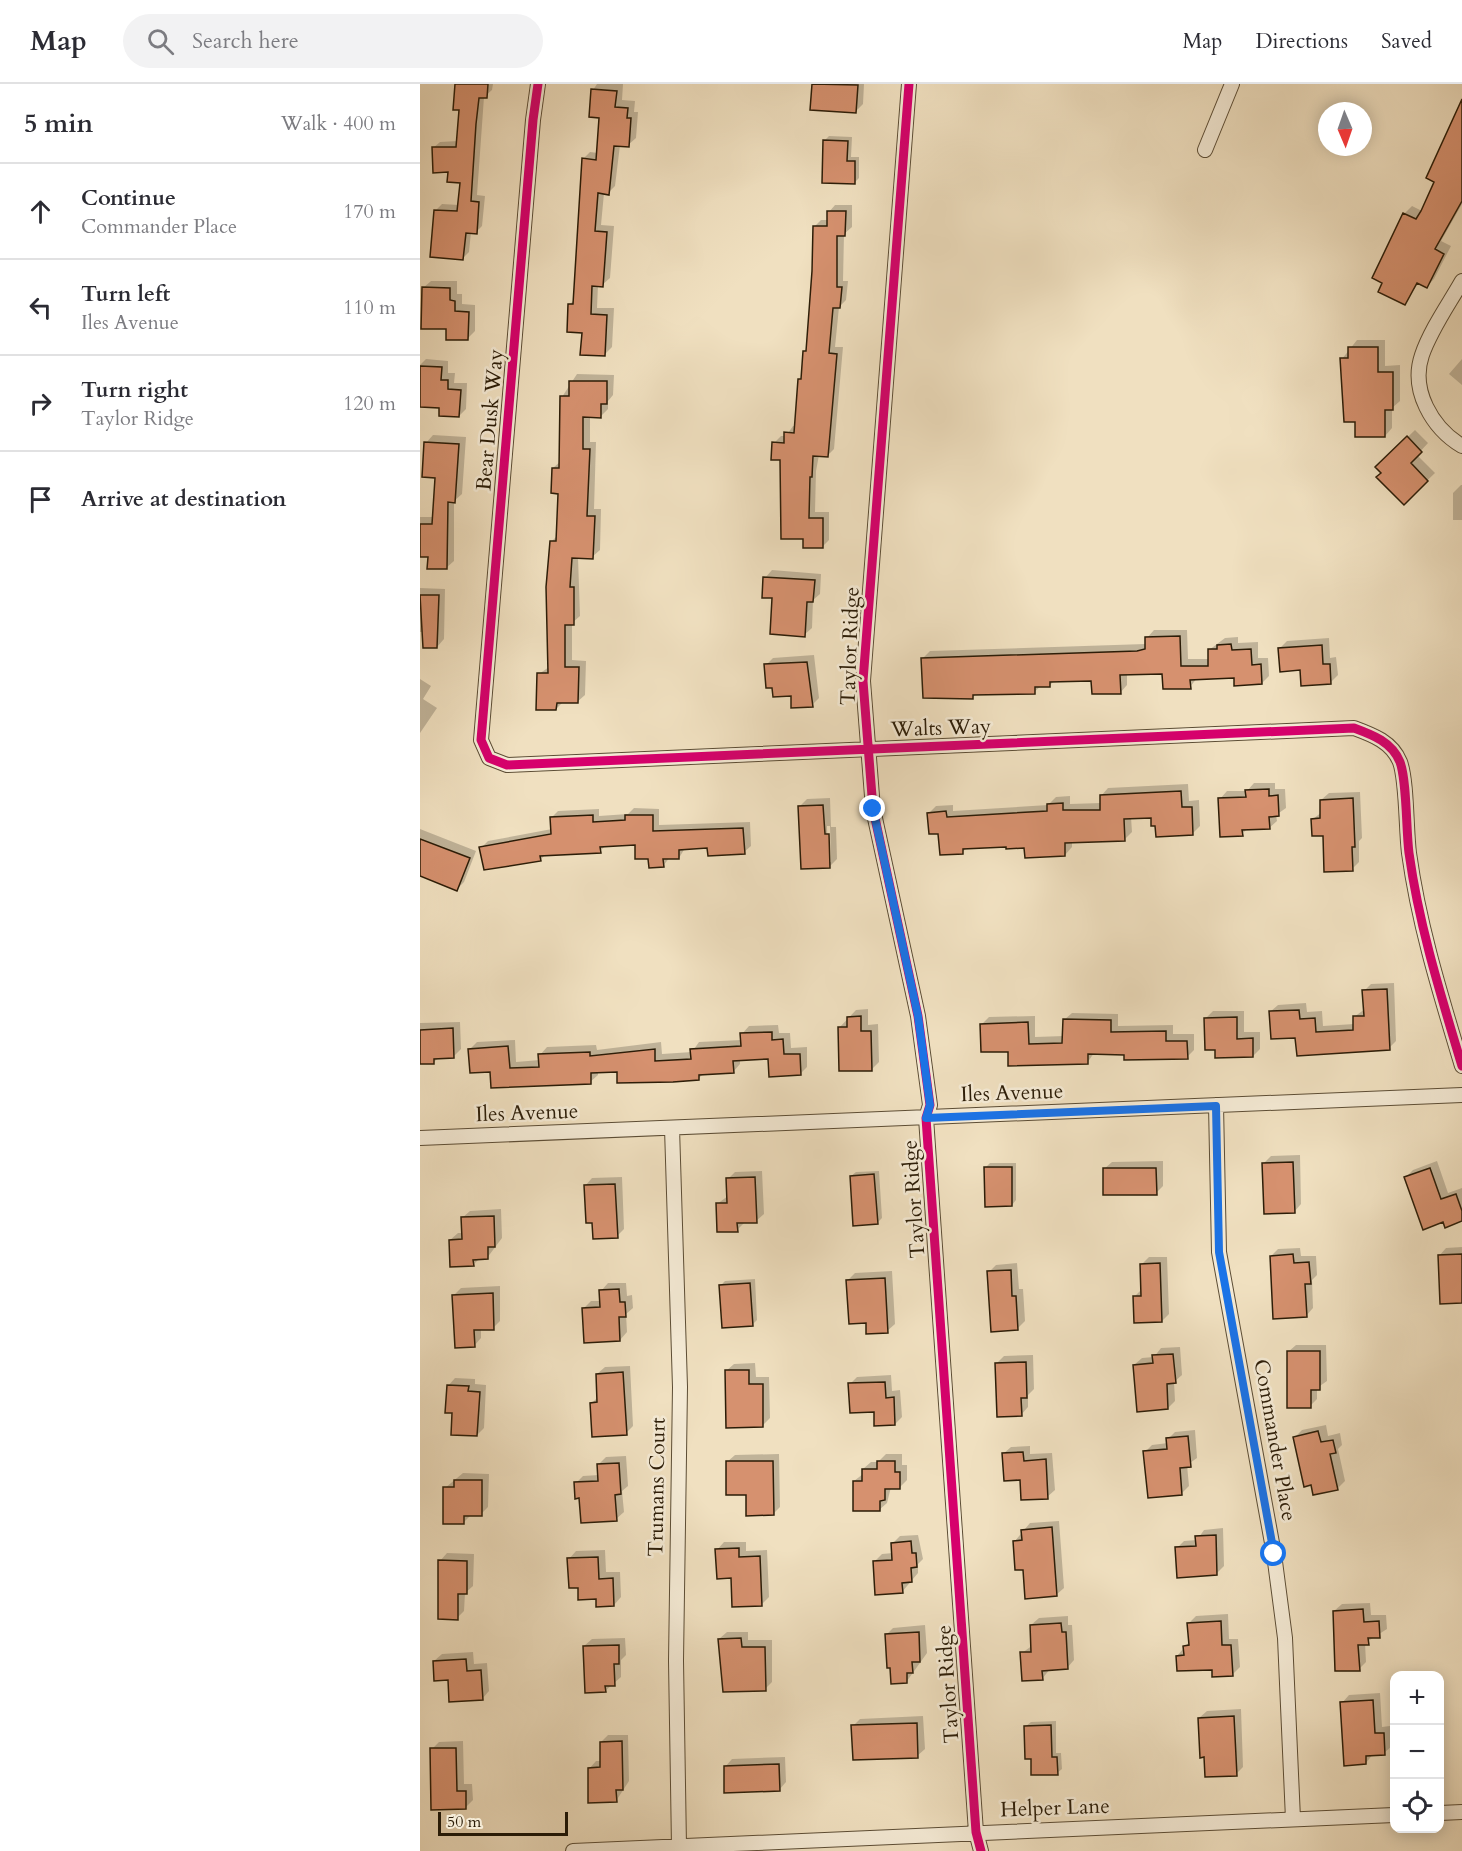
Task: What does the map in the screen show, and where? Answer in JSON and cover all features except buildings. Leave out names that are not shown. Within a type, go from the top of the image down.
[{"type":"street","name":"Bear Dusk Way","points":[[489,758],[481,740],[533,120],[538,84]]},
{"type":"street","name":"Taylor Ridge","points":[[909,84],[863,681],[873,809],[918,1016],[930,1105],[926,1118],[976,1832],[981,1851]]},
{"type":"street","points":[[1205,150],[1232,84]]},
{"type":"street","points":[[1462,281],[1422,356],[1419,383],[1427,410],[1434,421],[1462,446]]},
{"type":"street","name":"Walts Way","points":[[489,758],[507,765],[1354,728],[1377,737],[1391,747],[1400,763],[1409,854],[1429,957],[1462,1066]]},
{"type":"street","name":"Iles Avenue","points":[[420,1138],[1462,1095]]},
{"type":"street","name":"Commander Place","points":[[1216,1106],[1219,1252],[1274,1554],[1285,1638],[1293,1819]]},
{"type":"street","name":"Trumans Court","points":[[672,1128],[680,1387],[676,1649],[679,1846]]},
{"type":"street","points":[[1444,1813],[1462,1812]]},
{"type":"street","name":"Helper Lane","points":[[573,1851],[1390,1815]]},
{"type":"cycle path","points":[[538,84],[533,120],[481,740],[489,758],[507,765],[1354,728],[1387,744],[1400,762],[1413,880],[1431,961],[1462,1066]]},
{"type":"cycle path","points":[[909,84],[863,681],[873,809],[918,1016],[930,1105],[926,1118],[976,1832],[981,1851]]},
{"type":"route","points":[[873,809],[918,1016],[930,1105],[926,1118],[1216,1106],[1219,1252],[1274,1554]]}]
